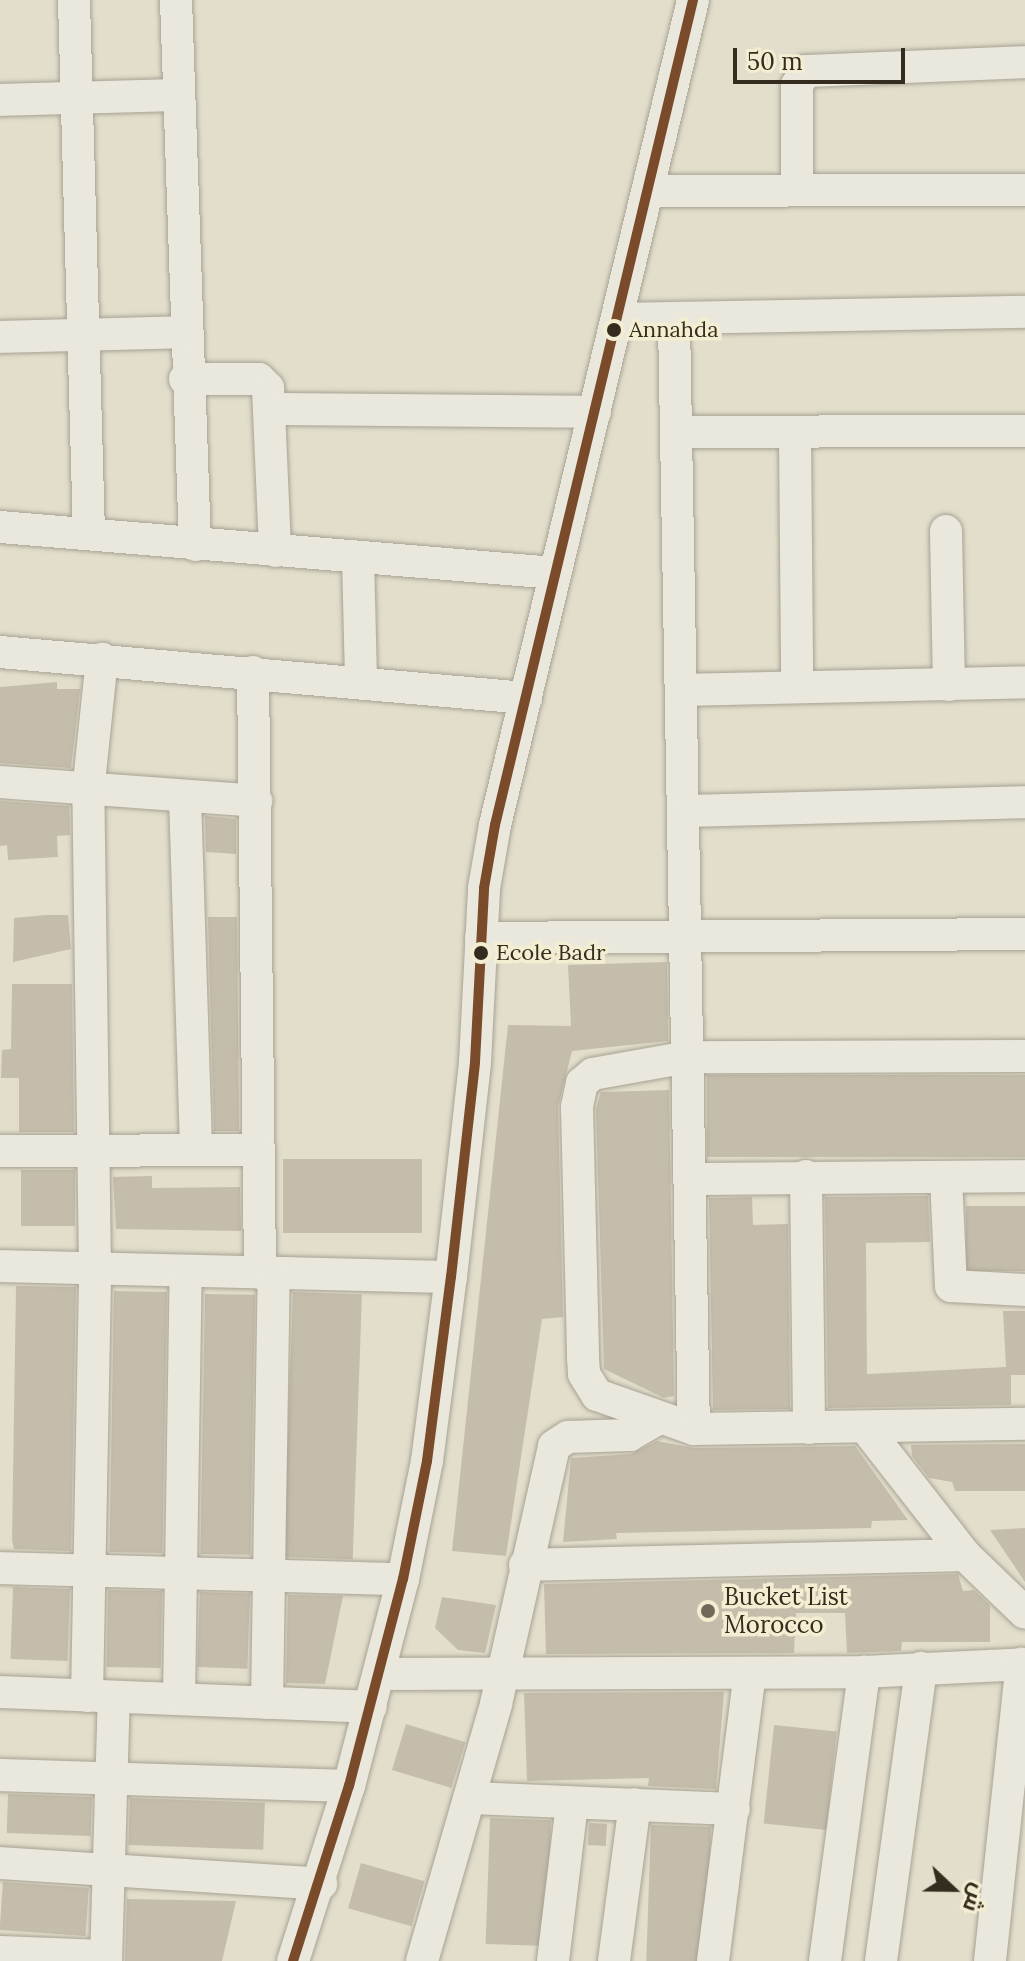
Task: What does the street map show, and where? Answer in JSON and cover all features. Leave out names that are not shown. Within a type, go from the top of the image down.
[{"type":"street","points":[[74,0],[89,534]]},
{"type":"street","points":[[176,0],[185,379],[195,545]]},
{"type":"street","points":[[293,1961],[321,1884],[380,1674],[403,1579],[427,1461],[451,1277],[472,1089],[481,938],[492,841],[693,0]]},
{"type":"street","points":[[797,189],[797,85],[805,71],[1025,62]]},
{"type":"street","points":[[0,100],[179,95]]},
{"type":"street","points":[[648,191],[1025,190]]},
{"type":"street","points":[[618,319],[674,321],[1025,312]]},
{"type":"street","points":[[674,321],[684,690],[684,934],[694,1429]]},
{"type":"street","points":[[0,337],[185,332]]},
{"type":"street","points":[[185,379],[259,379],[268,388],[275,551]]},
{"type":"street","points":[[269,409],[595,412]]},
{"type":"street","points":[[678,432],[1025,431]]},
{"type":"street","points":[[795,434],[797,687]]},
{"type":"street","points":[[0,527],[555,573]]},
{"type":"street","points":[[946,531],[949,685]]},
{"type":"street","points":[[358,557],[361,682]]},
{"type":"street","points":[[0,652],[526,698]]},
{"type":"street","points":[[0,1952],[106,1958],[110,1777],[88,1571],[95,1269],[88,792],[102,659]]},
{"type":"street","points":[[253,672],[259,1150],[267,1273],[267,1703]]},
{"type":"street","points":[[684,690],[1025,682]]},
{"type":"street","points":[[0,782],[88,792],[256,801]]},
{"type":"street","points":[[185,797],[196,1149]]},
{"type":"street","points":[[684,811],[1025,802]]},
{"type":"street","points":[[481,938],[684,934],[1025,934]]},
{"type":"street","points":[[1025,1056],[688,1057],[593,1074],[582,1083],[577,1107],[584,1374],[597,1395],[658,1419],[694,1429],[1025,1424]]},
{"type":"street","points":[[0,1151],[259,1150]]},
{"type":"street","points":[[806,1176],[809,1428]]},
{"type":"street","points":[[689,1179],[1025,1176]]},
{"type":"street","points":[[946,1177],[951,1286],[1025,1290]]},
{"type":"street","points":[[0,1266],[451,1277]]},
{"type":"street","points":[[179,1699],[178,1574],[186,1271]]},
{"type":"street","points":[[422,1961],[470,1798],[558,1440],[630,1435],[658,1419]]},
{"type":"street","points":[[865,1427],[965,1555],[1025,1613]]},
{"type":"street","points":[[525,1565],[965,1555]]},
{"type":"street","points":[[0,1568],[403,1579]]},
{"type":"street","points":[[380,1674],[864,1672],[1024,1664],[990,1961]]},
{"type":"street","points":[[881,1961],[921,1668]]},
{"type":"street","points":[[825,1961],[864,1672]]},
{"type":"street","points":[[713,1961],[750,1673]]},
{"type":"street","points":[[0,1692],[371,1707]]},
{"type":"street","points":[[0,1775],[349,1786]]},
{"type":"street","points":[[470,1798],[734,1809]]},
{"type":"street","points":[[553,1961],[572,1803]]},
{"type":"street","points":[[614,1961],[635,1804]]},
{"type":"street","points":[[0,1863],[321,1884]]},
{"type":"building","points":[[57,682],[57,689],[80,689],[71,768],[0,763],[0,687]]},
{"type":"building","points":[[0,801],[69,806],[70,835],[57,836],[58,857],[8,860],[7,845],[0,846]]},
{"type":"building","points":[[205,816],[236,819],[236,854],[206,852]]},
{"type":"building","points":[[68,915],[71,949],[13,962],[14,918]]},
{"type":"building","points":[[208,917],[237,917],[239,1131],[214,1131]]},
{"type":"building","points":[[667,962],[668,1041],[572,1051],[558,1107],[563,1317],[542,1319],[506,1556],[452,1551],[508,1025],[571,1026],[568,965]]},
{"type":"building","points":[[12,984],[72,984],[74,1132],[19,1132],[19,1078],[1,1078],[2,1050],[11,1049]]},
{"type":"building","points":[[707,1075],[1025,1075],[1025,1157],[707,1157]]},
{"type":"building","points":[[669,1090],[674,1396],[664,1398],[604,1369],[596,1109],[601,1092]]},
{"type":"building","points":[[283,1159],[422,1159],[422,1233],[283,1233]]},
{"type":"building","points":[[21,1170],[75,1170],[75,1226],[21,1226]]},
{"type":"building","points":[[152,1176],[152,1188],[240,1187],[241,1231],[116,1229],[113,1177]]},
{"type":"building","points":[[928,1196],[930,1242],[866,1243],[867,1374],[1006,1367],[1003,1311],[1025,1311],[1025,1375],[1011,1375],[1011,1405],[828,1408],[825,1197]]},
{"type":"building","points":[[752,1197],[753,1225],[788,1224],[790,1409],[713,1410],[709,1198]]},
{"type":"building","points":[[966,1206],[1025,1206],[1025,1271],[966,1271]]},
{"type":"building","points":[[16,1286],[76,1287],[71,1551],[14,1549],[12,1540]]},
{"type":"building","points":[[114,1291],[167,1292],[162,1553],[109,1552]]},
{"type":"building","points":[[293,1292],[362,1294],[353,1559],[284,1557]]},
{"type":"building","points":[[205,1294],[255,1295],[250,1555],[200,1554]]},
{"type":"building","points":[[657,1441],[694,1448],[855,1446],[908,1520],[872,1521],[871,1528],[616,1533],[617,1539],[563,1542],[571,1458],[631,1454]]},
{"type":"building","points":[[1025,1444],[1025,1491],[955,1491],[952,1482],[929,1478],[912,1456],[911,1445]]},
{"type":"building","points":[[1025,1528],[1025,1582],[990,1530]]},
{"type":"building","points":[[958,1574],[963,1591],[974,1590],[990,1605],[990,1642],[902,1642],[901,1651],[847,1653],[845,1613],[796,1613],[794,1653],[546,1654],[544,1584]]},
{"type":"building","points":[[13,1587],[70,1589],[67,1661],[10,1659]]},
{"type":"building","points":[[108,1590],[162,1591],[161,1668],[107,1667]]},
{"type":"building","points":[[200,1592],[250,1594],[247,1669],[197,1667]]},
{"type":"building","points":[[288,1595],[343,1596],[325,1684],[286,1683]]},
{"type":"building","points":[[442,1597],[496,1605],[485,1653],[458,1650],[435,1628]]},
{"type":"building","points":[[724,1692],[716,1789],[648,1786],[649,1778],[527,1781],[524,1693]]},
{"type":"building","points":[[406,1724],[465,1742],[451,1788],[392,1770]]},
{"type":"building","points":[[774,1725],[837,1732],[826,1830],[764,1823]]},
{"type":"building","points":[[8,1794],[92,1797],[91,1836],[7,1833]]},
{"type":"building","points":[[130,1798],[265,1803],[263,1850],[128,1845]]},
{"type":"building","points":[[490,1818],[551,1820],[547,1946],[486,1944]]},
{"type":"building","points":[[589,1823],[607,1824],[606,1846],[588,1845]]},
{"type":"building","points":[[651,1825],[711,1827],[706,1961],[646,1961]]},
{"type":"building","points":[[361,1863],[424,1881],[411,1926],[348,1908]]},
{"type":"building","points":[[3,1882],[89,1888],[85,1936],[0,1930]]},
{"type":"building","points":[[127,1899],[236,1901],[222,1961],[125,1961]]},
{"type":"transit line","points":[[293,1961],[349,1786],[403,1579],[427,1461],[451,1277],[475,1062],[484,888],[495,825],[693,0]]},
{"type":"place","name":"Annahda","points":[[614,330]]},
{"type":"place","name":"Ecole Badr","points":[[481,953]]},
{"type":"place","name":"Bucket List Morocco","points":[[708,1611]]}]
